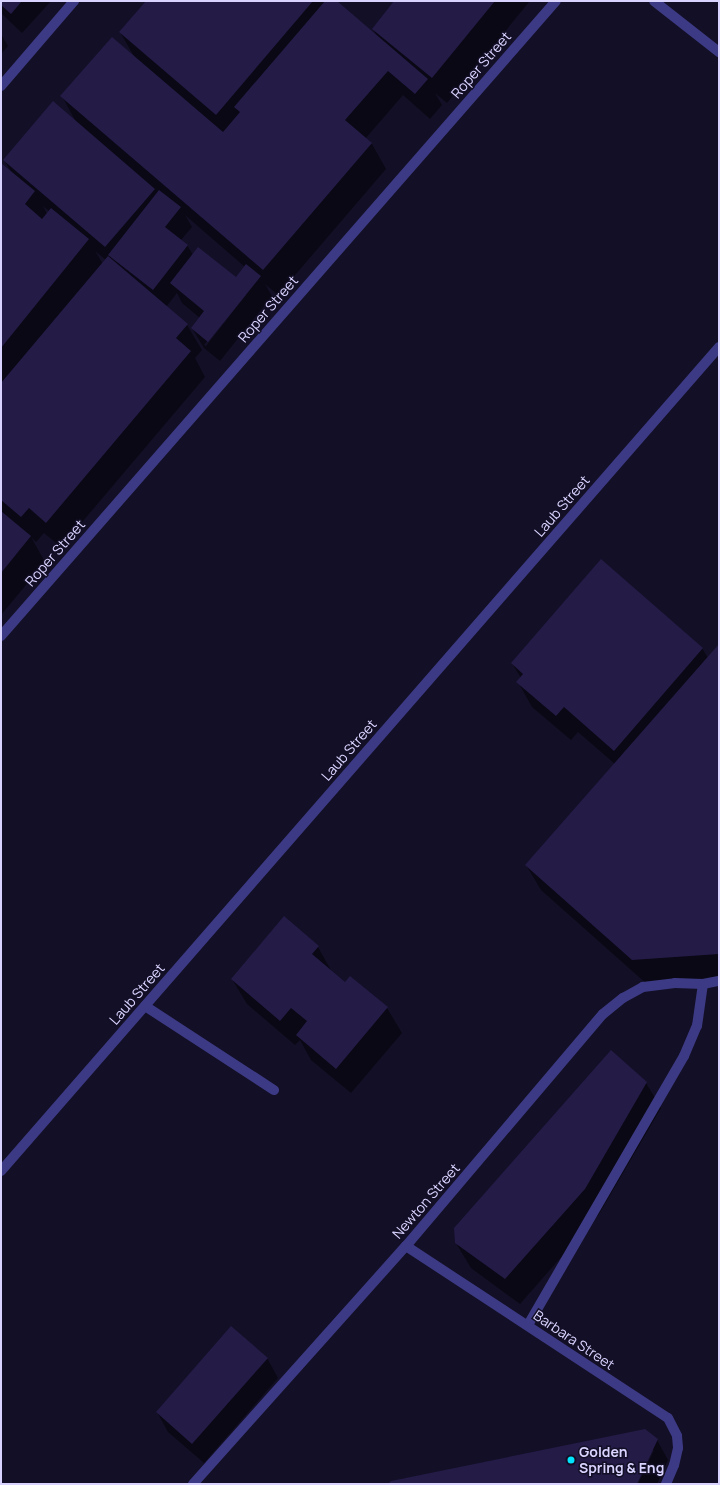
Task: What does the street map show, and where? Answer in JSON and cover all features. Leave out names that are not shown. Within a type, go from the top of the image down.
[{"type":"street","points":[[1,86],[74,1]]},
{"type":"street","name":"Roper Street","points":[[1,636],[556,1]]},
{"type":"street","points":[[654,1],[719,52]]},
{"type":"street","name":"Laub Street","points":[[1,1171],[719,347]]},
{"type":"street","name":"Newton Street","points":[[193,1484],[406,1246],[604,1014],[623,998],[643,986],[702,984],[719,981]]},
{"type":"street","points":[[528,1326],[684,1056],[697,1026],[702,984]]},
{"type":"street","points":[[145,1006],[274,1090]]},
{"type":"street","name":"Barbara Street","points":[[406,1246],[668,1418],[677,1436],[678,1448],[674,1465],[666,1484]]},
{"type":"building","points":[[1,1],[22,1],[11,14],[1,5]]},
{"type":"building","points":[[146,1],[313,1],[216,115],[119,32]]},
{"type":"building","points":[[325,1],[337,1],[428,79],[415,94],[388,71],[345,120],[372,143],[263,270],[60,96],[112,37],[223,132],[240,112],[234,107]]},
{"type":"building","points":[[394,1],[495,1],[432,78],[372,29]]},
{"type":"building","points":[[53,101],[155,189],[105,247],[3,160]]},
{"type":"building","points":[[1,163],[35,191],[25,204],[42,219],[51,208],[89,239],[1,348]]},
{"type":"building","points":[[159,190],[181,207],[165,227],[188,245],[153,290],[108,255]]},
{"type":"building","points":[[198,247],[236,277],[246,264],[261,276],[208,342],[191,328],[204,311],[170,283]]},
{"type":"building","points":[[108,256],[188,324],[176,338],[191,351],[46,523],[29,508],[21,517],[1,500],[1,383]]},
{"type":"building","points":[[1,511],[31,536],[1,573]]},
{"type":"building","points":[[601,559],[703,648],[614,751],[564,707],[556,716],[516,682],[523,674],[511,663]]},
{"type":"building","points":[[719,644],[719,954],[632,960],[525,865]]},
{"type":"building","points":[[284,916],[319,946],[312,954],[345,982],[350,976],[388,1007],[336,1069],[296,1035],[307,1021],[291,1008],[280,1021],[231,979]]},
{"type":"building","points":[[611,1050],[647,1082],[585,1189],[505,1279],[455,1243],[454,1228]]},
{"type":"building","points":[[231,1326],[268,1358],[192,1444],[156,1412]]},
{"type":"building","name":"Golden Spring & Eng","points":[[645,1429],[658,1439],[637,1484],[388,1484],[391,1481]]},
{"type":"place","name":"Golden Spring & Eng","points":[[571,1460]]}]
